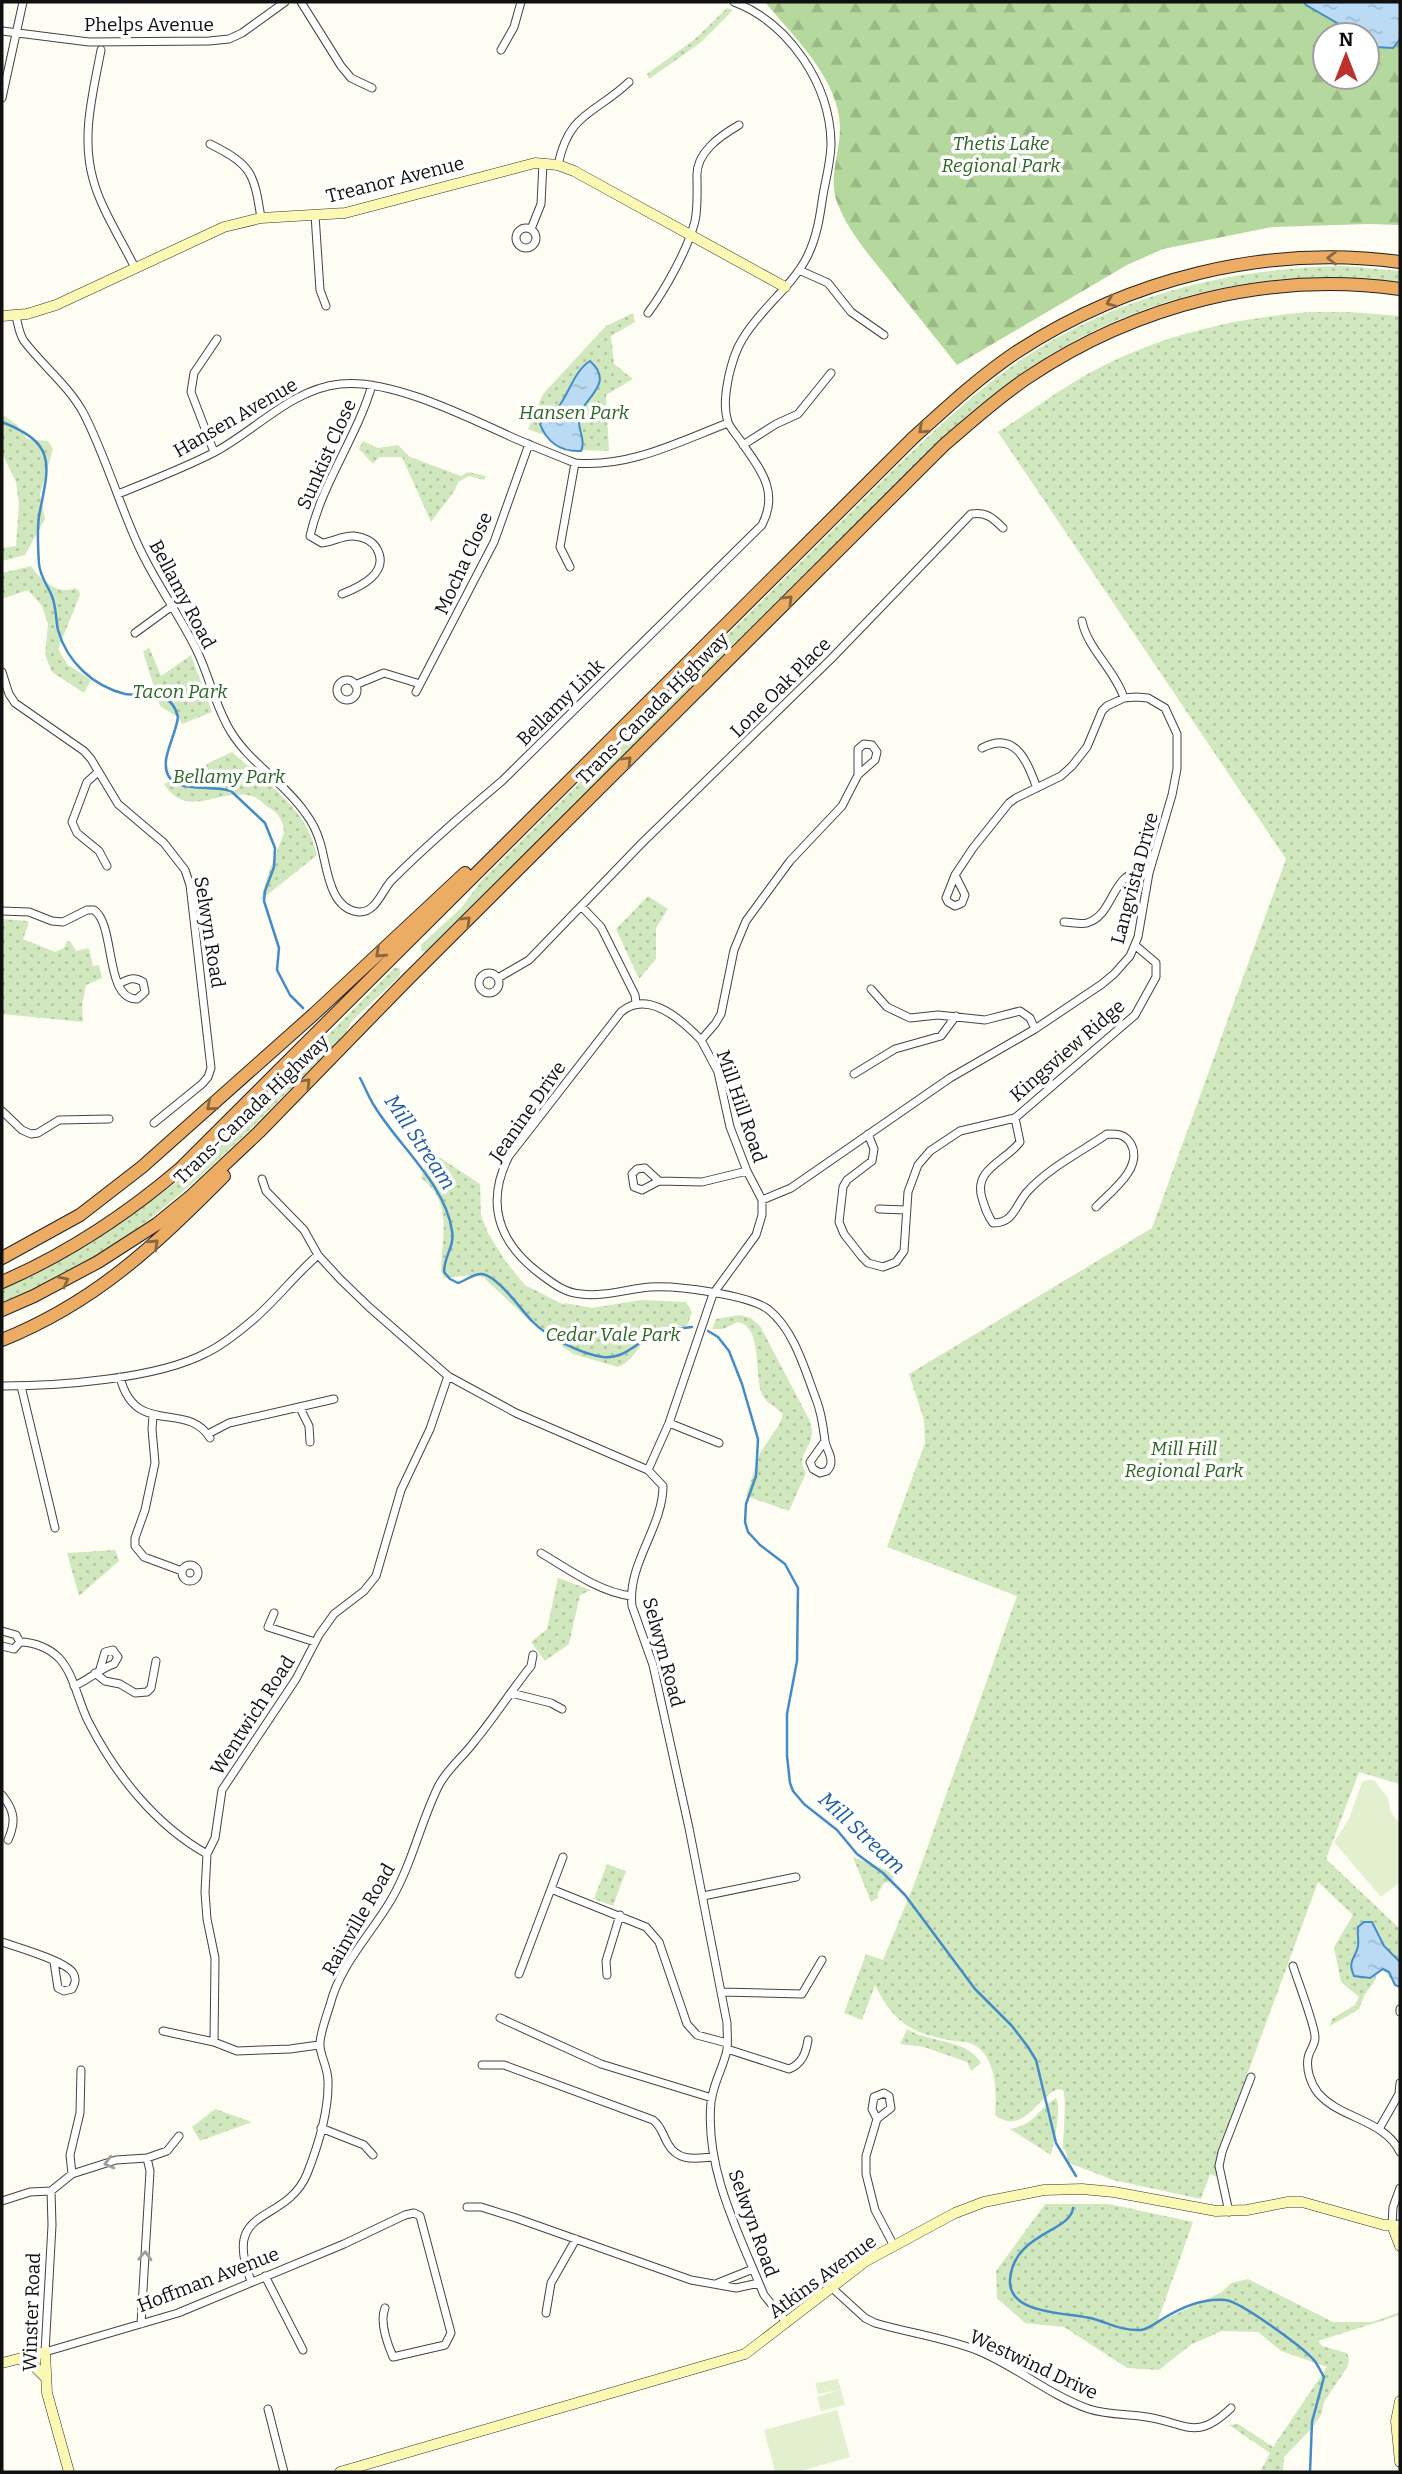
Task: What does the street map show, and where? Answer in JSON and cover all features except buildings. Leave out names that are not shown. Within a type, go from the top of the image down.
[{"type":"highway","name":"Trans-Canada Highway","points":[[2,1282],[103,1229],[181,1168],[913,439],[979,379],[1013,354],[1079,316],[1149,287],[1184,277],[1222,268],[1303,258],[1400,262]]},
{"type":"highway","name":"Trans-Canada Highway","points":[[2,1310],[88,1268],[156,1224],[190,1197],[925,464],[1014,387],[1094,339],[1191,302],[1295,285],[1352,284],[1400,289]]},
{"type":"highway","points":[[2,1258],[80,1215],[114,1189],[260,1062],[489,851],[540,810]]},
{"type":"highway","points":[[2,1340],[32,1328],[71,1307],[137,1260],[246,1153],[258,1132]]},
{"type":"highway","points":[[2,1250],[39,1234],[114,1189]]},
{"type":"street","points":[[2,98],[23,2]]},
{"type":"street","name":"Phelps Avenue","points":[[2,31],[89,42],[209,41],[243,33],[285,2]]},
{"type":"street","points":[[301,2],[351,78],[372,88]]},
{"type":"street","points":[[502,50],[514,27],[521,2]]},
{"type":"street","points":[[734,2],[762,16],[792,45],[813,73],[826,107],[831,151],[818,225],[807,257],[749,329],[734,356],[726,389],[725,408],[728,423],[743,444],[798,414],[831,373]]},
{"type":"street","points":[[102,50],[90,106],[88,160],[93,183],[135,268]]},
{"type":"street","points":[[558,165],[563,143],[572,126],[629,82]]},
{"type":"street","points":[[648,313],[665,288],[690,234],[697,208],[696,176],[700,161],[717,137],[739,125]]},
{"type":"street","points":[[210,144],[232,155],[243,163],[250,173],[256,185],[261,218]]},
{"type":"street","points":[[531,229],[541,204],[542,163]]},
{"type":"street","name":"Treanor Avenue","points":[[2,316],[16,316],[57,305],[224,227],[261,218],[345,213],[511,167],[542,163],[573,171],[785,287]]},
{"type":"street","points":[[315,215],[320,290],[326,306]]},
{"type":"street","points":[[799,270],[828,284],[851,312],[884,335]]},
{"type":"street","name":"Bellamy Road","points":[[16,316],[23,339],[61,381],[83,412],[139,548],[197,652],[226,724],[233,736],[304,811],[320,842],[331,886],[341,902],[356,911]]},
{"type":"street","points":[[214,452],[191,392],[194,373],[216,339]]},
{"type":"street","name":"Hansen Avenue","points":[[118,494],[214,452],[298,398],[339,384],[372,385],[459,414],[575,463],[624,462],[728,423]]},
{"type":"street","name":"Sunkist Close","points":[[342,594],[356,589],[379,568],[381,557],[375,546],[364,538],[353,536],[322,542],[310,536],[315,515],[372,385]]},
{"type":"street","name":"Mocha Close","points":[[355,685],[384,673],[418,688],[494,542],[529,444]]},
{"type":"street","name":"Bellamy Link","points":[[356,911],[368,911],[373,907],[389,883],[462,814],[502,781],[762,525],[771,499],[765,479],[743,444]]},
{"type":"street","points":[[570,566],[560,547],[575,463]]},
{"type":"street","name":"Lone Oak Place","points":[[498,978],[529,960],[642,843],[831,659],[971,514],[983,513],[1003,528]]},
{"type":"street","points":[[135,633],[172,606]]},
{"type":"street","points":[[956,875],[1003,809],[1016,797],[1061,776],[1092,738],[1102,711],[1124,698],[1117,682],[1084,632],[1082,621]]},
{"type":"street","name":"Selwyn Road","points":[[2,672],[15,703],[83,751],[118,804],[177,857],[190,885],[211,1068],[202,1084],[154,1123]]},
{"type":"street","name":"Langvista Drive","points":[[762,1200],[791,1188],[950,1078],[1035,1029],[1114,974],[1124,964],[1136,946],[1149,873],[1175,782],[1177,734],[1168,713],[1157,702],[1136,697],[1124,698]]},
{"type":"street","points":[[982,748],[997,743],[1013,747],[1025,759],[1037,788]]},
{"type":"street","points":[[98,772],[87,782],[72,822],[77,833],[99,851],[107,866]]},
{"type":"street","name":"Mill Hill Road","points":[[762,1200],[730,1127],[718,1072],[701,1040],[721,1014],[734,950],[746,921],[798,852],[842,806],[859,775]]},
{"type":"street","points":[[1064,922],[1086,923],[1099,916],[1126,876],[1137,871],[1149,873]]},
{"type":"street","points":[[582,907],[601,927],[611,943],[636,1003],[657,1006],[701,1040]]},
{"type":"street","points":[[2,911],[29,912],[52,922],[63,922],[87,910],[94,910],[103,919],[119,984]]},
{"type":"street","name":"Kingsview Ridge","points":[[868,1134],[873,1143],[874,1155],[867,1167],[853,1174],[843,1187],[840,1196],[841,1228],[868,1263],[883,1267],[891,1265],[904,1251],[911,1181],[918,1165],[930,1151],[960,1131],[1015,1118],[1135,1015],[1156,977],[1156,963],[1136,946]]},
{"type":"street","points":[[871,989],[887,1007],[910,1018],[938,1015],[985,1020],[1020,1011],[1030,1018],[1035,1029]]},
{"type":"street","name":"Jeanine Drive","points":[[636,1003],[628,1006],[613,1019],[509,1156],[498,1188],[497,1214],[500,1225],[510,1245],[529,1264],[567,1291],[592,1295],[666,1287],[734,1295],[769,1310],[781,1322],[799,1356],[824,1423],[825,1441]]},
{"type":"street","points":[[854,1074],[895,1049],[941,1036],[956,1016]]},
{"type":"street","points":[[2,1111],[22,1130],[31,1134],[38,1133],[59,1120],[109,1119]]},
{"type":"street","points":[[1015,1118],[1020,1142],[981,1178],[979,1190],[987,1215],[993,1223],[1002,1223],[1012,1217],[1027,1193],[1045,1176],[1107,1134],[1119,1134],[1129,1140],[1135,1153],[1133,1167],[1096,1208]]},
{"type":"street","points":[[659,1181],[702,1182],[747,1171]]},
{"type":"street","points":[[262,1179],[267,1191],[304,1230],[318,1255],[369,1307],[448,1376],[489,1400],[648,1470],[669,1423],[713,1294],[756,1235],[762,1215],[762,1200]]},
{"type":"street","points":[[879,1209],[906,1210]]},
{"type":"street","points":[[2,1386],[120,1377],[162,1368],[207,1353],[254,1320],[318,1255]]},
{"type":"street","name":"Wentwich Road","points":[[214,2042],[215,1958],[207,1920],[205,1892],[207,1854],[215,1838],[222,1790],[296,1679],[315,1642],[334,1614],[364,1591],[376,1576],[401,1490],[430,1429],[448,1376]]},
{"type":"street","points":[[120,1377],[124,1390],[143,1411],[153,1416],[195,1422],[202,1426],[209,1436],[229,1423],[334,1399]]},
{"type":"street","points":[[21,1386],[55,1528]]},
{"type":"street","points":[[300,1408],[309,1426],[310,1442]]},
{"type":"street","points":[[153,1416],[155,1463],[135,1546],[144,1557],[182,1571]]},
{"type":"street","points":[[669,1423],[719,1443]]},
{"type":"street","name":"Selwyn Road","points":[[648,1470],[663,1486],[663,1502],[635,1577],[631,1596],[653,1665],[703,1896],[727,2023],[727,2046],[712,2098],[710,2131],[714,2157],[727,2202],[764,2295],[786,2323]]},
{"type":"street","points":[[541,1553],[589,1580],[622,1595],[631,1596]]},
{"type":"street","points":[[274,1613],[268,1627],[315,1642]]},
{"type":"street","points":[[2,1631],[16,1634],[20,1642]]},
{"type":"street","points":[[2,1646],[14,1649],[20,1642],[30,1642],[55,1655],[65,1666],[98,1739],[124,1779],[159,1820],[207,1854]]},
{"type":"street","name":"Rainville Road","points":[[251,2281],[242,2254],[246,2233],[259,2217],[286,2202],[301,2187],[315,2151],[327,2105],[328,2080],[326,2063],[319,2045],[339,1980],[398,1887],[418,1843],[438,1787],[531,1666],[533,1655]]},
{"type":"street","points":[[74,1686],[98,1671],[106,1681],[141,1693],[151,1688],[156,1661]]},
{"type":"street","points":[[510,1693],[551,1703],[562,1709]]},
{"type":"street","points":[[2,1795],[14,1815],[14,1826],[8,1840]]},
{"type":"street","points":[[519,1974],[563,1857]]},
{"type":"street","points":[[703,1896],[796,1877]]},
{"type":"street","points":[[551,1889],[646,1927],[659,1942],[687,2024],[697,2035],[789,2069],[795,2067],[804,2056],[808,2040]]},
{"type":"street","points":[[607,1976],[606,1961],[620,1915]]},
{"type":"street","points":[[2,1942],[48,1957],[54,1962]]},
{"type":"street","points":[[721,1992],[802,1994],[822,1960]]},
{"type":"street","points":[[1293,1966],[1315,2037],[1307,2060],[1310,2079],[1319,2094],[1332,2105],[1379,2129],[1397,2145],[1400,2152]]},
{"type":"street","points":[[500,2018],[601,2064],[712,2098]]},
{"type":"street","points":[[163,2031],[214,2042],[237,2051],[319,2045]]},
{"type":"street","points":[[482,2065],[504,2065],[653,2120],[661,2127],[669,2146],[683,2157],[697,2160],[714,2157]]},
{"type":"street","points":[[72,2174],[70,2155],[80,2113],[81,2070]]},
{"type":"street","points":[[1228,2211],[1219,2166],[1251,2077]]},
{"type":"street","points":[[1379,2129],[1399,2094],[1400,2083]]},
{"type":"street","points":[[877,2119],[866,2156],[866,2174],[875,2210],[894,2246]]},
{"type":"street","points":[[321,2128],[364,2145],[373,2155]]},
{"type":"street","points":[[2,2201],[30,2192],[51,2191],[72,2174],[117,2160],[147,2158],[167,2151],[179,2136]]},
{"type":"street","points":[[141,2324],[150,2171],[147,2158]]},
{"type":"street","points":[[1400,2188],[1393,2207],[1400,2246]]},
{"type":"street","name":"Atkins Avenue","points":[[340,2472],[745,2354],[866,2261],[955,2213],[984,2202],[1044,2190],[1082,2189],[1228,2211],[1302,2202],[1384,2225],[1396,2224]]},
{"type":"street","name":"Winster Road","points":[[51,2191],[45,2377],[69,2472]]},
{"type":"street","points":[[467,2207],[481,2207],[691,2280],[742,2288],[759,2283]]},
{"type":"street","name":"Hoffman Avenue","points":[[2,2363],[178,2313],[414,2213],[420,2216],[451,2333],[445,2345],[393,2357],[382,2314],[385,2308]]},
{"type":"street","points":[[546,2313],[551,2283],[576,2239]]},
{"type":"street","points":[[718,2283],[753,2269]]},
{"type":"street","points":[[265,2276],[303,2350]]},
{"type":"street","name":"Westwind Drive","points":[[832,2288],[865,2318],[875,2323],[976,2350],[1045,2389],[1099,2412],[1147,2417],[1189,2428],[1204,2427],[1231,2408]]},
{"type":"street","points":[[18,2359],[32,2364],[45,2377]]},
{"type":"street","points":[[1400,2401],[1396,2421],[1400,2462]]},
{"type":"street","points":[[268,2409],[284,2472]]},
{"type":"green space","name":"Thetis Lake Regional Park","points":[[765,2],[1304,2],[1334,21],[1311,21],[1311,91],[1381,91],[1381,47],[1393,48],[1400,39],[1400,225],[1272,227],[1163,249],[1127,265],[957,365],[847,224],[837,202],[834,184],[840,137],[838,110],[824,76]]},
{"type":"green space","points":[[727,8],[733,10],[700,43],[649,79],[647,74],[695,39]]},
{"type":"green space","points":[[1343,266],[1400,271],[1400,282],[1305,278],[1211,290],[1121,319],[1078,339],[1011,381],[940,440],[426,952],[421,951],[421,945],[462,907],[482,880],[896,467],[993,380],[1046,344],[1085,323],[1168,292],[1254,273]]},
{"type":"green space","name":"Mill Hill Regional Park","points":[[1310,312],[1400,316],[1400,1784],[1359,1772],[1326,1859],[1400,1929],[1400,1988],[1380,1967],[1359,2009],[1330,2026],[1332,2019],[1355,2005],[1359,1997],[1341,1982],[1334,1947],[1353,1915],[1318,1882],[1219,2151],[1217,2177],[1210,2174],[1201,2199],[1113,2180],[1069,2163],[1063,2149],[1063,2090],[1058,2089],[1050,2094],[1021,2119],[1005,2120],[995,2115],[995,2085],[986,2055],[968,2042],[928,2035],[906,2025],[890,2010],[875,1985],[862,2020],[844,2013],[866,1954],[883,1960],[915,1882],[1017,1596],[887,1547],[925,1443],[924,1420],[909,1374],[1152,1228],[1286,859],[998,432],[1093,371],[1145,347],[1226,324]]},
{"type":"green space","name":"Hansen Park","points":[[633,313],[635,322],[611,336],[614,364],[633,379],[606,395],[609,451],[582,450],[528,429],[543,394],[606,326]]},
{"type":"green space","points":[[2,414],[17,425],[27,439],[48,441],[53,449],[40,494],[45,519],[25,555],[2,561],[2,548],[16,546],[19,504],[16,482],[2,453]]},
{"type":"green space","points":[[363,441],[378,448],[398,445],[410,457],[461,476],[468,472],[486,476],[484,480],[469,476],[458,482],[431,522],[402,457],[379,457],[373,464],[359,449]]},
{"type":"green space","points":[[31,566],[50,585],[62,590],[75,588],[79,591],[80,595],[58,649],[67,664],[91,680],[84,693],[52,672],[45,655],[48,624],[42,606],[28,590],[2,599],[2,573]]},
{"type":"green space","name":"Tacon Park","points":[[149,647],[161,676],[191,655],[212,712],[182,724],[179,718],[160,706],[143,652]]},
{"type":"green space","name":"Bellamy Park","points":[[232,752],[294,809],[312,838],[317,855],[261,900],[284,833],[280,818],[255,797],[230,795],[195,802],[173,795],[164,784]]},
{"type":"green space","points":[[648,896],[668,909],[656,928],[656,959],[639,979],[616,929]]},
{"type":"green space","points":[[2,919],[29,922],[23,939],[55,952],[64,948],[67,941],[70,941],[76,951],[89,948],[93,966],[99,965],[102,978],[86,985],[82,1005],[83,1022],[2,1014]]},
{"type":"green space","points":[[394,968],[401,971],[399,977],[352,1021],[337,1042],[256,1123],[172,1201],[98,1255],[2,1303],[2,1288],[34,1275],[93,1242],[173,1185],[280,1084]]},
{"type":"green space","name":"Cedar Vale Park","points":[[430,1151],[480,1184],[481,1215],[488,1233],[506,1262],[525,1285],[564,1305],[592,1308],[641,1300],[686,1302],[692,1312],[687,1326],[659,1329],[647,1337],[630,1359],[618,1367],[573,1354],[532,1323],[483,1277],[473,1275],[444,1278],[441,1270],[444,1232],[442,1208],[431,1187],[421,1178]]},
{"type":"green space","name":"Cedar Vale Park","points":[[740,1315],[751,1318],[760,1326],[810,1421],[811,1439],[802,1462],[806,1473],[789,1511],[746,1496],[760,1453],[779,1425],[783,1414],[763,1396],[755,1343],[746,1326],[738,1322],[723,1329],[712,1329],[716,1319]]},
{"type":"green space","points":[[115,1550],[119,1561],[79,1596],[67,1553]]},
{"type":"green space","points":[[558,1578],[591,1590],[580,1595],[569,1644],[545,1661],[531,1642],[547,1629]]},
{"type":"green space","points":[[1374,1780],[1388,1798],[1391,1813],[1400,1823],[1400,1882],[1381,1897],[1334,1842],[1349,1819],[1362,1782]]},
{"type":"green space","points":[[853,1857],[894,1873],[893,1881],[884,1883],[878,1898],[871,1902]]},
{"type":"green space","points":[[607,1864],[626,1871],[613,1906],[594,1899]]},
{"type":"green space","points":[[907,2029],[966,2049],[981,2063],[971,2071],[967,2062],[924,2047],[900,2044]]},
{"type":"green space","points":[[1056,2098],[1058,2117],[1051,2155],[1010,2129],[1026,2124]]},
{"type":"green space","points":[[215,2109],[252,2122],[200,2141],[192,2127]]},
{"type":"green space","points":[[1045,2204],[1109,2204],[1193,2222],[1157,2323],[1222,2292],[1231,2283],[1248,2279],[1333,2322],[1372,2322],[1400,2312],[1400,2315],[1318,2341],[1322,2346],[1347,2353],[1348,2366],[1324,2402],[1321,2415],[1313,2427],[1284,2457],[1283,2472],[1260,2472],[1270,2453],[1229,2425],[1238,2424],[1273,2447],[1327,2367],[1281,2351],[1258,2332],[1222,2331],[1192,2344],[1159,2370],[1127,2368],[1064,2327],[1025,2323],[997,2298],[996,2271]]},
{"type":"green space","points":[[838,2379],[845,2405],[821,2411],[817,2397],[839,2390],[818,2394],[815,2383]]},
{"type":"green space","points":[[837,2410],[850,2457],[797,2472],[775,2472],[764,2430]]},
{"type":"water","points":[[1304,2],[1400,2],[1400,39],[1393,48],[1381,47],[1381,21],[1334,21]]},
{"type":"water","points":[[590,361],[600,377],[599,385],[579,419],[583,443],[581,451],[567,450],[551,441],[540,424],[557,409],[584,365]]},
{"type":"water","points":[[1364,1922],[1372,1922],[1384,1946],[1400,1962],[1400,1987],[1395,1985],[1389,1972],[1383,1969],[1370,1978],[1354,1976],[1351,1963],[1358,1946],[1358,1927]]},
{"type":"waterway","name":"Mill Stream","points":[[2,422],[33,439],[45,458],[45,483],[38,528],[39,564],[53,599],[58,630],[68,652],[83,671],[102,685],[125,694],[153,695],[168,700],[178,717],[166,760],[171,780],[188,787],[231,791],[265,823],[275,848],[274,867],[264,901],[279,948],[277,970],[290,995],[303,1008]]},
{"type":"waterway","name":"Mill Stream","points":[[360,1078],[373,1104],[441,1198],[452,1231],[444,1272],[450,1279],[458,1283],[476,1275],[488,1276],[546,1333],[575,1349],[603,1357],[623,1354],[660,1332],[692,1327]]},
{"type":"waterway","name":"Mill Stream","points":[[708,1331],[718,1337],[729,1351],[758,1439],[756,1476],[746,1504],[745,1522],[748,1532],[785,1564],[798,1588],[797,1661],[787,1714],[787,1756],[793,1791],[804,1804],[837,1830],[857,1854],[883,1873],[905,1895],[975,1989],[1012,2026],[1028,2047],[1036,2060],[1056,2143],[1076,2176]]},
{"type":"waterway","name":"Mill Stream","points":[[1073,2208],[1063,2223],[1031,2243],[1013,2264],[1010,2280],[1012,2292],[1019,2300],[1043,2310],[1135,2330],[1147,2328],[1193,2304],[1217,2300],[1233,2302],[1270,2325],[1306,2353],[1315,2361],[1324,2377],[1312,2422],[1310,2472]]}]
